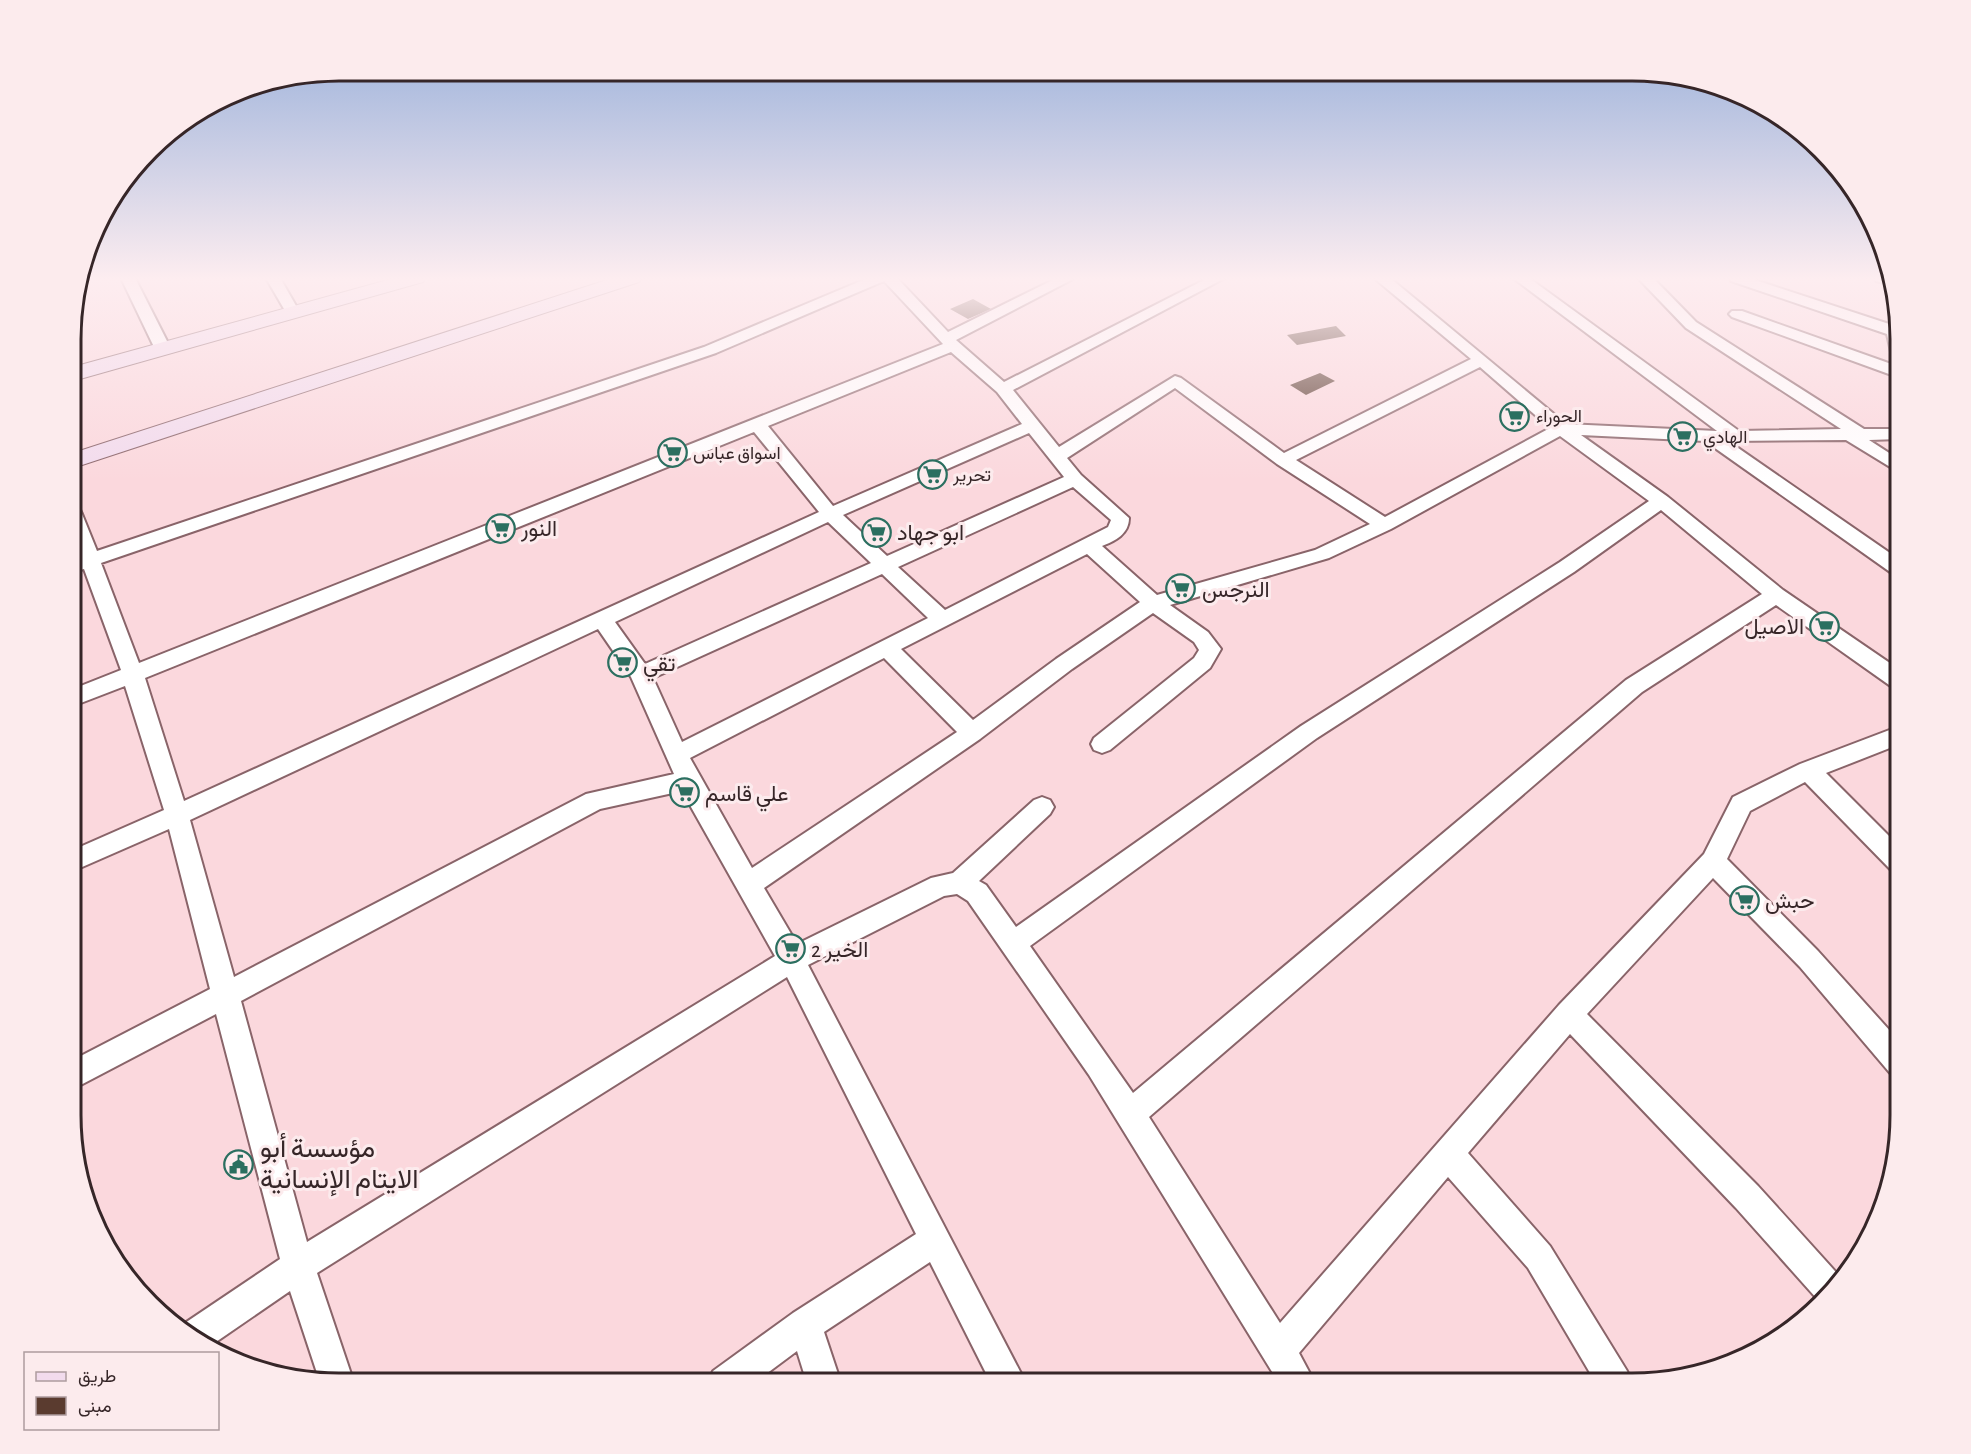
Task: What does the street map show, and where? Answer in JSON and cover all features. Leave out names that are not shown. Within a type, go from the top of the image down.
[{"type":"street","points":[[81,372],[166,346]]},
{"type":"street","points":[[81,458],[425,346]]},
{"type":"street","points":[[334,1373],[298,1266],[177,815],[133,675],[81,563],[720,346]]},
{"type":"street","points":[[81,695],[758,425],[941,346]]},
{"type":"street","points":[[81,1071],[594,801],[683,767],[942,619],[1118,530],[1120,518],[1075,479],[1003,389],[954,346]]},
{"type":"street","points":[[1003,389],[1087,346]]},
{"type":"street","points":[[1465,346],[1561,429],[1661,501],[1776,595],[1890,674]]},
{"type":"street","points":[[1612,346],[1735,436]]},
{"type":"street","points":[[1722,346],[1858,436],[1890,460]]},
{"type":"street","points":[[1824,346],[1890,370]]},
{"type":"street","points":[[1283,460],[1482,360]]},
{"type":"street","points":[[1056,457],[1175,381],[1283,460],[1384,525]]},
{"type":"street","points":[[758,425],[830,514],[942,619]]},
{"type":"street","points":[[81,857],[830,514],[1031,426]]},
{"type":"street","points":[[749,884],[972,733],[1064,664],[1153,603],[1322,554],[1384,525],[1561,429],[1709,436],[1890,435]]},
{"type":"street","points":[[1709,436],[1890,562]]},
{"type":"street","points":[[641,675],[1075,479]]},
{"type":"street","points":[[1013,944],[1309,732],[1567,567],[1661,501]]},
{"type":"street","points":[[1089,545],[1153,603],[1201,637],[1210,649],[1202,663],[1102,744]]},
{"type":"street","points":[[1130,1114],[1634,686],[1776,595]]},
{"type":"street","points":[[602,619],[641,675],[683,767],[792,960],[934,1241],[1004,1373]]},
{"type":"street","points":[[888,649],[972,733]]},
{"type":"street","points":[[1278,1351],[1569,1014],[1713,861],[1741,804],[1808,770],[1890,739]]},
{"type":"street","points":[[1808,770],[1890,853]]},
{"type":"street","points":[[201,1332],[298,1266],[792,960],[940,886],[960,883],[1042,807]]},
{"type":"street","points":[[1713,861],[1809,959],[1890,1052]]},
{"type":"street","points":[[960,883],[977,893],[1099,1065],[1292,1373]]},
{"type":"street","points":[[1569,1014],[1747,1197],[1826,1285]]},
{"type":"street","points":[[1448,1153],[1539,1257],[1609,1373]]},
{"type":"street","points":[[739,1373],[805,1324],[934,1241]]},
{"type":"street","points":[[805,1324],[821,1373]]},
{"type":"building","points":[[1320,373],[1335,381],[1306,395],[1290,385]]},
{"type":"place","name":"الحوراء","points":[[1515,416]]},
{"type":"place","name":"الهادي","points":[[1682,437]]},
{"type":"place","name":"اسواق عباس","points":[[672,453]]},
{"type":"place","name":"تحرير","points":[[932,475]]},
{"type":"place","name":"النور","points":[[500,528]]},
{"type":"place","name":"ابو جهاد","points":[[876,532]]},
{"type":"place","name":"النرجس","points":[[1181,589]]},
{"type":"place","name":"الاصيل","points":[[1825,626]]},
{"type":"place","name":"تقي","points":[[622,663]]},
{"type":"place","name":"علي قاسم","points":[[684,793]]},
{"type":"place","name":"حبش","points":[[1744,900]]},
{"type":"place","name":"الخير 2","points":[[790,949]]},
{"type":"place","name":"مؤسسة أبو الايتام الإنسانية","points":[[239,1164]]}]
